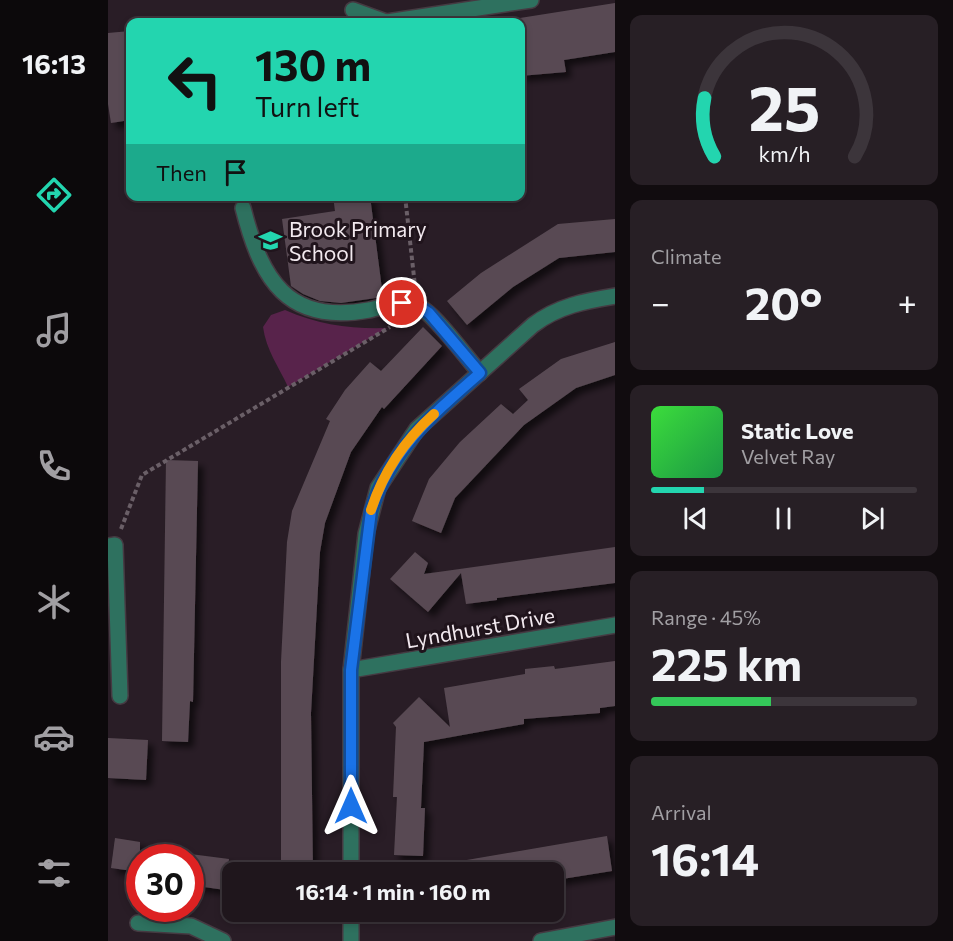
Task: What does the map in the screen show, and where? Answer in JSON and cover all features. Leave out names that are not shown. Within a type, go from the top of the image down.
[{"type":"street","points":[[412,18],[531,0]]},
{"type":"street","points":[[353,10],[375,18]]},
{"type":"street","points":[[243,208],[254,250],[273,281],[291,298],[314,312],[331,315],[402,303],[419,306],[429,313],[480,373]]},
{"type":"street","points":[[351,862],[351,670],[366,534],[378,488],[417,429],[549,314],[581,301],[615,296]]},
{"type":"street","points":[[111,545],[120,696]]},
{"type":"street","name":"Lyndhurst Drive","points":[[351,670],[615,625]]},
{"type":"street","points":[[351,922],[351,941]]},
{"type":"street","points":[[138,923],[191,926],[223,941]]},
{"type":"street","points":[[541,941],[615,927]]},
{"type":"path","points":[[111,545],[142,476],[419,306],[406,201]]},
{"type":"shaded area","points":[[285,310],[335,325],[387,328],[288,387],[270,351],[263,327],[271,315]]},
{"type":"building","points":[[615,3],[615,52],[564,60],[566,72],[525,76],[525,18],[520,18]]},
{"type":"building","points":[[126,31],[126,121],[111,123],[108,104],[108,33]]},
{"type":"building","points":[[334,201],[371,201],[383,297],[341,303],[320,301],[291,286],[282,219],[335,211]]},
{"type":"building","points":[[615,219],[615,252],[559,258],[513,287],[467,325],[447,301],[481,273],[558,224]]},
{"type":"building","points":[[423,327],[442,346],[384,409],[382,407],[351,452],[325,523],[320,552],[311,713],[313,862],[281,862],[281,662],[287,542],[292,511],[330,421],[326,419],[345,390],[370,362],[381,371]]},
{"type":"building","points":[[615,342],[615,375],[576,388],[524,425],[455,498],[441,533],[412,521],[429,479],[460,442],[501,404],[513,414],[528,400],[519,389],[561,359]]},
{"type":"building","points":[[166,460],[198,461],[193,702],[190,701],[188,742],[162,741]]},
{"type":"building","points":[[615,547],[615,583],[466,604],[461,573],[428,612],[390,579],[415,552],[428,563],[424,574]]},
{"type":"building","points":[[615,661],[615,706],[600,708],[600,713],[524,719],[524,724],[424,742],[421,808],[425,808],[423,856],[394,855],[397,797],[393,797],[396,727],[393,723],[419,697],[450,727],[444,688],[525,674],[525,669],[554,666],[555,669]]},
{"type":"building","points":[[108,738],[148,740],[146,780],[108,778]]},
{"type":"building","points":[[607,836],[612,871],[564,879],[564,862],[455,862]]},
{"type":"building","points":[[115,838],[140,842],[140,844],[126,844],[126,870],[111,868]]},
{"type":"building","points":[[204,856],[229,859],[229,862],[222,862],[222,890],[204,887]]},
{"type":"slow traffic","points":[[371,510],[378,488],[398,457],[417,429],[434,414]]},
{"type":"place","name":"Brook Primary School","points":[[271,240]]},
{"type":"route","points":[[351,806],[351,670],[366,534],[371,511],[378,488],[417,429],[480,373],[429,313],[417,305],[402,303]]}]
